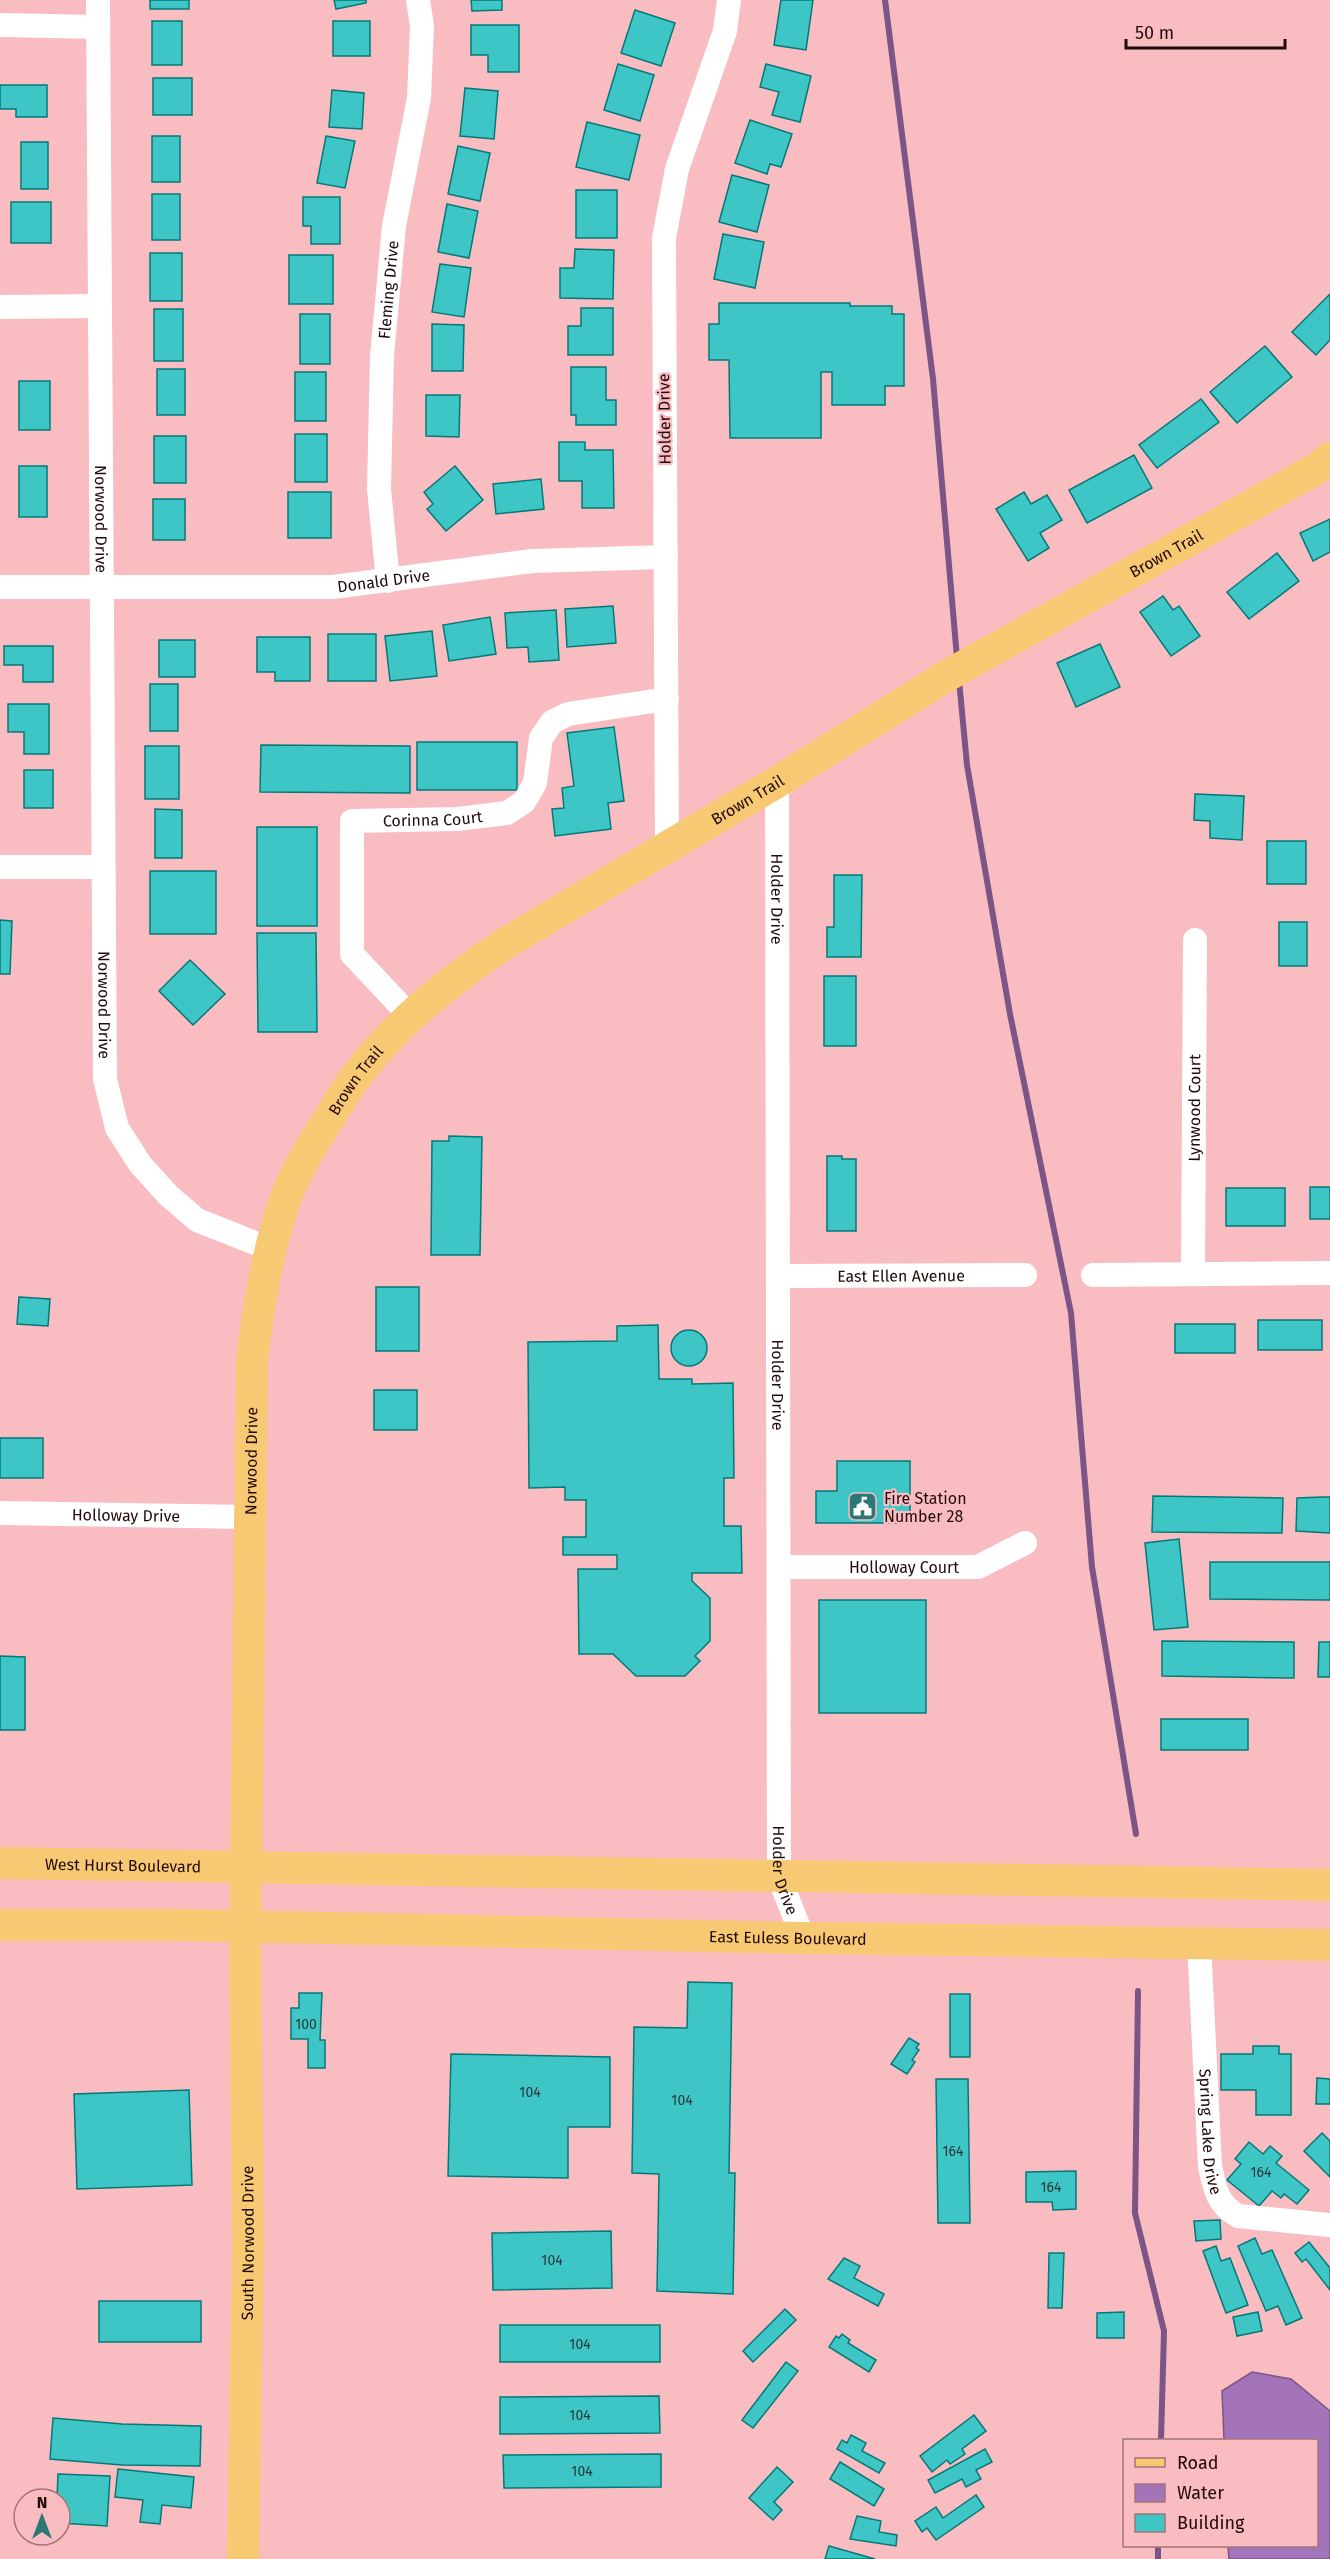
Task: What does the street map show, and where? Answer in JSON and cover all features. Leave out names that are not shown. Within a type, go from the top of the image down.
[{"type":"main road","name":"Brown Trail","points":[[270,1250],[286,1198],[311,1146],[358,1073],[411,1017],[461,973],[504,944],[777,782],[943,678],[1316,469],[1330,458]]},
{"type":"main road","name":"Norwood Drive","points":[[245,1926],[252,1361],[258,1306],[270,1250]]},
{"type":"main road","name":"West Hurst Boulevard","points":[[0,1863],[246,1865]]},
{"type":"main road","points":[[246,1865],[779,1877],[1330,1885]]},
{"type":"main road","points":[[0,1925],[245,1926]]},
{"type":"main road","name":"East Euless Boulevard","points":[[245,1926],[802,1938],[1330,1945]]},
{"type":"main road","name":"South Norwood Drive","points":[[243,2559],[248,2244],[245,1926]]},
{"type":"street","name":"Norwood Drive","points":[[98,0],[105,1079],[117,1128],[140,1164],[168,1195],[197,1220],[270,1250]]},
{"type":"street","name":"Fleming Drive","points":[[388,581],[379,489],[382,356],[394,226],[404,163],[419,98],[422,26],[418,0]]},
{"type":"street","name":"Holder Drive","points":[[667,848],[664,238],[677,169],[725,31],[729,0]]},
{"type":"street","points":[[0,25],[98,27]]},
{"type":"street","points":[[0,307],[100,306]]},
{"type":"street","name":"Donald Drive","points":[[0,587],[333,587],[532,561],[666,557]]},
{"type":"street","name":"Corinna Court","points":[[411,1017],[352,954],[352,821],[457,819],[507,813],[524,802],[535,783],[541,738],[552,722],[568,714],[667,699]]},
{"type":"street","name":"Holder Drive","points":[[777,782],[779,1877],[802,1938]]},
{"type":"street","points":[[749,798],[777,826]]},
{"type":"street","points":[[0,867],[103,867]]},
{"type":"street","name":"Lynwood Court","points":[[1192,1274],[1195,940]]},
{"type":"street","points":[[1093,1275],[1330,1273]]},
{"type":"street","name":"East Ellen Avenue","points":[[778,1276],[1025,1275]]},
{"type":"street","name":"Holloway Drive","points":[[0,1513],[251,1517]]},
{"type":"street","name":"Holloway Court","points":[[780,1567],[978,1567],[1025,1543]]},
{"type":"street","name":"Spring Lake Drive","points":[[1199,1943],[1210,2166],[1216,2197],[1227,2210],[1238,2216],[1330,2225]]},
{"type":"water","points":[[1252,2372],[1291,2379],[1330,2411],[1330,2559],[1229,2559],[1228,2547],[1318,2547],[1318,2439],[1224,2439],[1222,2391]]},
{"type":"building","points":[[150,0],[189,0],[189,9],[150,9]]},
{"type":"building","points":[[334,0],[366,0],[366,3],[336,9]]},
{"type":"building","points":[[471,0],[502,0],[502,10],[472,11]]},
{"type":"building","points":[[781,0],[813,0],[806,50],[774,45]]},
{"type":"building","points":[[635,10],[675,23],[661,66],[621,53]]},
{"type":"building","points":[[152,21],[182,21],[182,65],[152,65]]},
{"type":"building","points":[[333,21],[370,21],[370,56],[333,56]]},
{"type":"building","points":[[471,25],[519,25],[519,72],[488,72],[488,55],[471,55]]},
{"type":"building","points":[[618,64],[654,75],[640,121],[604,110]]},
{"type":"building","points":[[766,64],[811,76],[800,122],[772,115],[779,92],[760,87]]},
{"type":"building","points":[[153,78],[192,78],[192,115],[153,115]]},
{"type":"building","points":[[0,85],[47,85],[47,117],[16,117],[16,109],[0,109]]},
{"type":"building","points":[[465,88],[498,91],[494,139],[460,136]]},
{"type":"building","points":[[332,90],[364,93],[362,129],[329,127]]},
{"type":"building","points":[[750,120],[792,134],[781,167],[770,164],[767,174],[735,163]]},
{"type":"building","points":[[587,122],[640,135],[629,180],[576,167]]},
{"type":"building","points":[[152,136],[180,136],[180,182],[152,182]]},
{"type":"building","points":[[326,136],[355,141],[345,188],[317,183]]},
{"type":"building","points":[[21,142],[48,142],[48,189],[21,189]]},
{"type":"building","points":[[458,146],[490,153],[480,201],[448,194]]},
{"type":"building","points":[[732,175],[769,185],[757,232],[719,222]]},
{"type":"building","points":[[576,190],[617,190],[617,238],[576,238]]},
{"type":"building","points":[[152,194],[180,194],[180,240],[152,240]]},
{"type":"building","points":[[303,197],[340,197],[340,244],[311,244],[311,226],[303,226]]},
{"type":"building","points":[[11,202],[51,202],[51,243],[11,243]]},
{"type":"building","points":[[447,204],[478,211],[469,258],[438,252]]},
{"type":"building","points":[[723,234],[764,242],[755,288],[714,279]]},
{"type":"building","points":[[575,249],[614,250],[613,299],[560,298],[560,268],[574,268]]},
{"type":"building","points":[[150,253],[182,253],[182,301],[150,301]]},
{"type":"building","points":[[289,255],[333,255],[333,304],[289,304]]},
{"type":"building","points":[[440,264],[471,268],[464,317],[432,312]]},
{"type":"building","points":[[1330,294],[1330,340],[1316,355],[1292,332]]},
{"type":"building","points":[[719,303],[850,303],[850,306],[892,306],[892,314],[904,314],[904,386],[885,386],[885,405],[832,405],[832,372],[821,372],[821,438],[730,438],[729,360],[709,360],[709,324],[719,324]]},
{"type":"building","points":[[581,308],[613,308],[613,355],[568,355],[568,326],[581,326]]},
{"type":"building","points":[[154,309],[183,309],[183,361],[154,361]]},
{"type":"building","points":[[300,314],[330,314],[330,364],[300,364]]},
{"type":"building","points":[[432,324],[464,325],[463,371],[432,371]]},
{"type":"building","points":[[1265,346],[1292,377],[1237,423],[1210,392]]},
{"type":"building","points":[[571,367],[606,367],[606,400],[616,400],[616,425],[576,425],[576,415],[571,415]]},
{"type":"building","points":[[157,369],[185,369],[185,415],[157,415]]},
{"type":"building","points":[[295,372],[326,372],[326,421],[295,421]]},
{"type":"building","points":[[19,381],[50,381],[50,430],[19,430]]},
{"type":"building","points":[[426,395],[460,395],[459,437],[426,436]]},
{"type":"building","points":[[1201,399],[1219,422],[1157,468],[1139,445]]},
{"type":"building","points":[[295,434],[327,434],[327,482],[295,482]]},
{"type":"building","points":[[154,436],[186,436],[186,483],[154,483]]},
{"type":"building","points":[[559,442],[585,442],[585,450],[613,450],[614,508],[582,508],[582,481],[559,481]]},
{"type":"building","points":[[1134,455],[1152,488],[1087,523],[1069,490]]},
{"type":"building","points":[[19,466],[47,466],[47,517],[19,517]]},
{"type":"building","points":[[455,466],[483,500],[446,531],[427,509],[433,504],[424,492]]},
{"type":"building","points":[[541,479],[544,509],[496,514],[493,484]]},
{"type":"building","points":[[288,492],[331,492],[331,538],[288,538]]},
{"type":"building","points":[[1024,492],[1031,504],[1047,495],[1062,520],[1040,533],[1049,548],[1028,561],[996,509]]},
{"type":"building","points":[[153,499],[185,499],[185,540],[153,540]]},
{"type":"building","points":[[1330,519],[1330,552],[1313,561],[1300,533]]},
{"type":"building","points":[[1277,553],[1299,581],[1249,619],[1227,592]]},
{"type":"building","points":[[1163,596],[1173,610],[1179,606],[1200,636],[1171,656],[1140,612]]},
{"type":"building","points":[[613,606],[616,643],[567,647],[565,609]]},
{"type":"building","points":[[556,610],[559,660],[529,662],[528,647],[507,648],[505,613]]},
{"type":"building","points":[[490,617],[496,654],[449,661],[443,625]]},
{"type":"building","points":[[432,631],[437,676],[390,681],[385,636]]},
{"type":"building","points":[[328,634],[376,634],[376,681],[328,681]]},
{"type":"building","points":[[257,637],[310,637],[310,681],[275,681],[275,672],[257,672]]},
{"type":"building","points":[[159,640],[195,640],[195,677],[159,677]]},
{"type":"building","points":[[1100,644],[1120,687],[1076,707],[1057,663]]},
{"type":"building","points":[[4,646],[53,646],[53,682],[23,682],[23,665],[4,665]]},
{"type":"building","points":[[150,684],[178,684],[178,731],[150,731]]},
{"type":"building","points":[[8,704],[49,704],[49,754],[24,754],[24,732],[8,732]]},
{"type":"building","points":[[614,727],[624,801],[608,803],[611,829],[555,836],[552,809],[564,808],[562,788],[574,786],[567,733]]},
{"type":"building","points":[[417,742],[517,742],[517,790],[417,790]]},
{"type":"building","points":[[261,745],[410,746],[410,793],[260,792]]},
{"type":"building","points":[[145,746],[179,746],[179,799],[145,799]]},
{"type":"building","points":[[24,770],[53,770],[53,808],[24,808]]},
{"type":"building","points":[[1195,794],[1244,796],[1242,840],[1210,838],[1210,821],[1194,820]]},
{"type":"building","points":[[155,809],[182,810],[182,858],[155,858]]},
{"type":"building","points":[[257,827],[317,827],[317,926],[257,926]]},
{"type":"building","points":[[1267,841],[1306,841],[1306,884],[1267,884]]},
{"type":"building","points":[[150,871],[216,871],[216,934],[150,934]]},
{"type":"building","points":[[834,875],[862,875],[861,957],[827,957],[827,927],[834,927]]},
{"type":"building","points":[[0,920],[12,921],[10,974],[0,974]]},
{"type":"building","points":[[1279,922],[1307,922],[1307,966],[1279,966]]},
{"type":"building","points":[[257,933],[316,933],[317,1032],[258,1032]]},
{"type":"building","points":[[190,960],[225,994],[193,1025],[159,991]]},
{"type":"building","points":[[824,976],[856,976],[856,1046],[824,1046]]},
{"type":"building","points":[[449,1136],[482,1137],[480,1255],[431,1255],[432,1141],[449,1141]]},
{"type":"building","points":[[827,1156],[856,1159],[856,1231],[827,1231]]},
{"type":"building","points":[[1310,1187],[1330,1187],[1330,1219],[1310,1219]]},
{"type":"building","points":[[1226,1188],[1285,1188],[1285,1226],[1226,1226]]},
{"type":"building","points":[[376,1287],[419,1287],[419,1351],[376,1351]]},
{"type":"building","points":[[19,1297],[50,1299],[48,1326],[17,1324]]},
{"type":"building","points":[[1258,1320],[1322,1320],[1322,1350],[1258,1350]]},
{"type":"building","points":[[1175,1324],[1235,1324],[1235,1353],[1175,1353]]},
{"type":"building","points":[[658,1325],[659,1379],[692,1379],[692,1384],[733,1383],[734,1478],[724,1478],[724,1526],[741,1526],[742,1573],[692,1573],[692,1581],[710,1598],[710,1641],[695,1656],[700,1661],[685,1676],[636,1676],[613,1654],[579,1654],[578,1569],[617,1569],[617,1555],[563,1555],[563,1537],[586,1537],[586,1500],[565,1500],[565,1487],[529,1488],[528,1342],[617,1341],[617,1326]]},
{"type":"building","points":[[689,1330],[702,1335],[707,1348],[702,1361],[689,1366],[676,1361],[671,1348],[676,1335]]},
{"type":"building","points":[[374,1390],[417,1390],[417,1430],[374,1430]]},
{"type":"building","points":[[0,1438],[43,1438],[43,1478],[0,1478]]},
{"type":"building","name":"Fire Station Number 28","points":[[837,1461],[910,1461],[910,1523],[816,1523],[816,1491],[837,1491]]},
{"type":"building","points":[[1153,1496],[1283,1498],[1282,1533],[1152,1532]]},
{"type":"building","points":[[1330,1497],[1330,1533],[1296,1531],[1297,1498]]},
{"type":"building","points":[[1179,1539],[1188,1627],[1154,1630],[1145,1543]]},
{"type":"building","points":[[1210,1562],[1330,1562],[1330,1600],[1210,1599]]},
{"type":"building","points":[[819,1600],[926,1600],[926,1713],[819,1713]]},
{"type":"building","points":[[1162,1641],[1294,1642],[1294,1678],[1162,1676]]},
{"type":"building","points":[[1319,1642],[1330,1642],[1330,1677],[1318,1677]]},
{"type":"building","points":[[0,1656],[25,1657],[25,1730],[0,1730]]},
{"type":"building","points":[[1161,1719],[1248,1719],[1248,1750],[1161,1750]]},
{"type":"building","points":[[688,1982],[732,1983],[729,2173],[735,2173],[733,2294],[657,2291],[659,2174],[632,2173],[634,2027],[687,2028]]},
{"type":"building","points":[[299,1993],[322,1993],[320,2040],[325,2040],[325,2068],[308,2068],[308,2039],[291,2039],[291,2008],[299,2008]]},
{"type":"building","points":[[950,1994],[970,1994],[970,2057],[950,2057]]},
{"type":"building","points":[[909,2038],[919,2044],[916,2048],[919,2050],[907,2074],[891,2064]]},
{"type":"building","points":[[1253,2046],[1279,2046],[1279,2054],[1291,2054],[1291,2115],[1256,2115],[1256,2090],[1221,2090],[1221,2054],[1253,2054]]},
{"type":"building","points":[[451,2054],[610,2057],[610,2127],[568,2127],[568,2178],[448,2176]]},
{"type":"building","points":[[1317,2078],[1330,2079],[1330,2104],[1316,2104]]},
{"type":"building","points":[[936,2079],[968,2079],[970,2223],[938,2223]]},
{"type":"building","points":[[189,2090],[192,2185],[77,2189],[74,2094]]},
{"type":"building","points":[[1322,2133],[1330,2141],[1330,2177],[1304,2151]]},
{"type":"building","points":[[1249,2142],[1263,2154],[1270,2146],[1282,2156],[1276,2163],[1309,2190],[1297,2204],[1284,2194],[1281,2198],[1272,2191],[1259,2206],[1227,2180],[1241,2164],[1235,2159]]},
{"type":"building","points":[[1076,2171],[1076,2209],[1053,2210],[1052,2202],[1026,2202],[1026,2172]]},
{"type":"building","points":[[1220,2220],[1221,2239],[1196,2241],[1194,2221]]},
{"type":"building","points":[[611,2231],[612,2288],[493,2290],[492,2233]]},
{"type":"building","points":[[1255,2238],[1262,2254],[1272,2250],[1302,2318],[1286,2325],[1278,2306],[1266,2311],[1238,2246]]},
{"type":"building","points":[[1309,2242],[1330,2268],[1330,2290],[1306,2259],[1302,2262],[1295,2253]]},
{"type":"building","points":[[1216,2246],[1221,2261],[1230,2258],[1248,2305],[1226,2313],[1203,2251]]},
{"type":"building","points":[[1049,2253],[1064,2253],[1062,2308],[1048,2308]]},
{"type":"building","points":[[844,2258],[860,2266],[854,2278],[884,2294],[878,2306],[828,2279]]},
{"type":"building","points":[[99,2301],[201,2301],[201,2342],[99,2342]]},
{"type":"building","points":[[785,2309],[796,2320],[753,2362],[743,2351]]},
{"type":"building","points":[[1124,2312],[1124,2338],[1097,2338],[1097,2313]]},
{"type":"building","points":[[1258,2312],[1262,2331],[1237,2336],[1233,2317]]},
{"type":"building","points":[[500,2325],[660,2325],[660,2362],[500,2362]]},
{"type":"building","points":[[842,2334],[850,2340],[848,2343],[876,2360],[869,2372],[829,2347],[836,2336],[839,2338]]},
{"type":"building","points":[[786,2362],[798,2371],[753,2428],[742,2420]]},
{"type":"building","points":[[659,2396],[660,2433],[500,2434],[500,2397]]},
{"type":"building","points":[[974,2415],[986,2431],[962,2449],[965,2454],[950,2464],[947,2460],[932,2472],[920,2456]]},
{"type":"building","points":[[53,2418],[122,2424],[201,2426],[200,2466],[122,2465],[50,2459]]},
{"type":"building","points":[[851,2435],[866,2443],[862,2451],[885,2463],[879,2473],[837,2449],[842,2440],[847,2443]]},
{"type":"building","points":[[985,2449],[992,2462],[976,2470],[981,2479],[966,2487],[962,2479],[935,2493],[928,2480]]},
{"type":"building","points":[[661,2454],[661,2487],[504,2488],[503,2455]]},
{"type":"building","points":[[840,2462],[884,2489],[874,2506],[830,2479]]},
{"type":"building","points":[[777,2467],[793,2482],[774,2502],[782,2510],[773,2520],[749,2498]]},
{"type":"building","points":[[118,2469],[194,2477],[191,2508],[162,2505],[160,2524],[140,2522],[143,2500],[115,2497]]},
{"type":"building","points":[[58,2474],[110,2476],[107,2526],[72,2524],[72,2487],[57,2487]]},
{"type":"building","points":[[976,2495],[984,2507],[936,2540],[927,2528],[922,2532],[915,2521],[936,2507],[943,2518]]},
{"type":"building","points":[[857,2516],[881,2521],[879,2532],[897,2535],[896,2546],[850,2539]]},
{"type":"building","points":[[829,2546],[875,2559],[825,2559]]},
{"type":"waterway","points":[[885,0],[933,379],[957,658]]},
{"type":"waterway","points":[[959,680],[967,765],[1010,1014],[1071,1313],[1092,1567],[1136,1834]]},
{"type":"waterway","points":[[1138,1991],[1135,2213],[1164,2331],[1161,2439]]},
{"type":"waterway","points":[[1158,2547],[1158,2559]]},
{"type":"place","name":"Fire Station Number 28","points":[[863,1507]]}]
